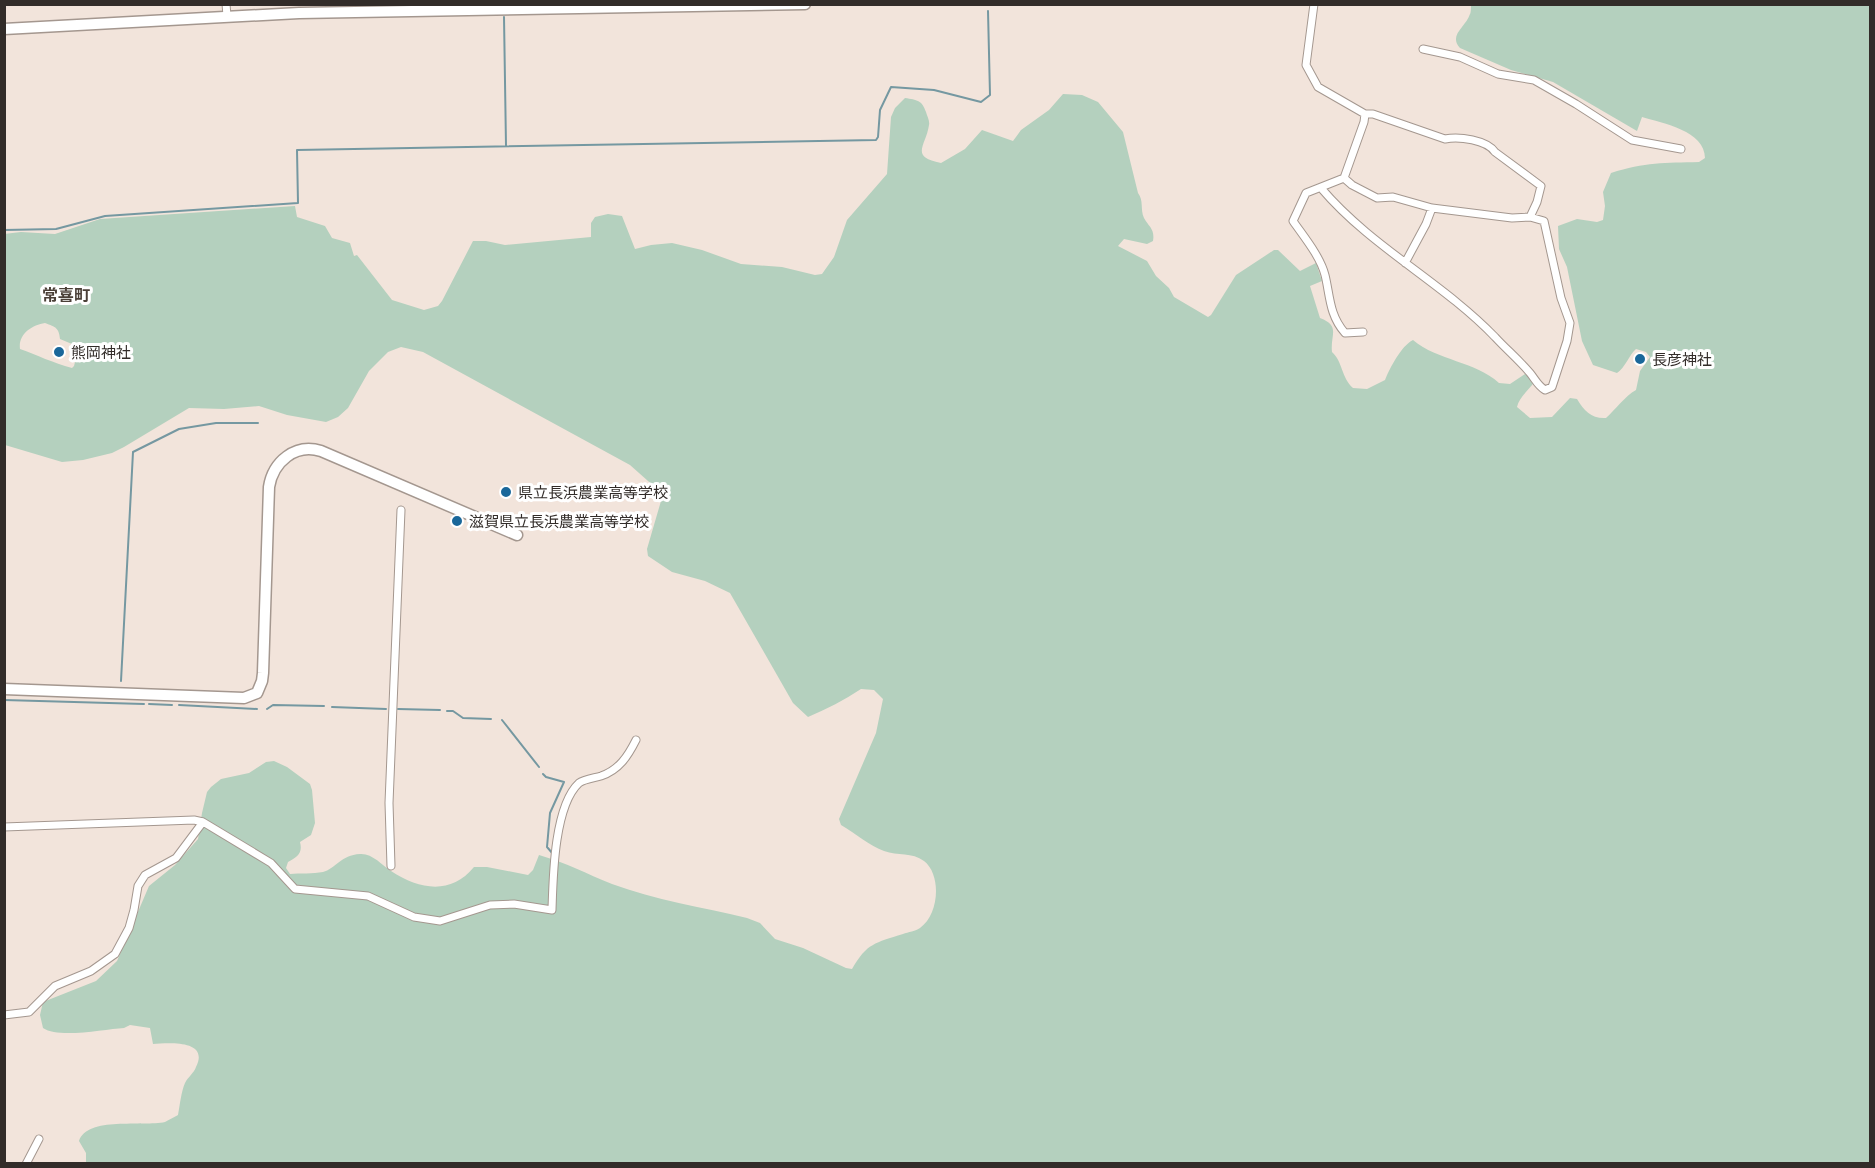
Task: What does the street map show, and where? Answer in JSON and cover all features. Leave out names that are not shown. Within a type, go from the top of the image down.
[{"type":"street","points":[[226,4],[226,16]]},
{"type":"street","points":[[4,29],[226,16],[299,9],[805,4]]},
{"type":"street","points":[[1314,4],[1306,65],[1318,87],[1365,114],[1373,114],[1445,139],[1454,137],[1491,146],[1495,152],[1540,186],[1537,202],[1530,217]]},
{"type":"street","points":[[1423,49],[1460,57],[1498,74],[1534,80],[1632,140],[1681,149]]},
{"type":"street","points":[[1363,332],[1345,333],[1338,326],[1330,305],[1325,273],[1293,221],[1306,193],[1344,178],[1365,114]]},
{"type":"street","points":[[1321,188],[1367,233],[1477,319],[1530,372],[1541,388],[1545,390],[1552,387],[1567,341],[1570,323],[1544,221],[1530,217],[1503,217],[1432,207],[1393,197],[1377,198],[1352,185],[1344,178]]},
{"type":"street","points":[[1405,263],[1426,224],[1432,207]]},
{"type":"street","points":[[4,689],[244,698],[257,693],[262,681],[269,487],[275,468],[284,458],[296,452],[309,450],[321,452],[517,535]]},
{"type":"street","points":[[391,866],[389,803],[401,510]]},
{"type":"street","points":[[4,827],[194,820],[203,822],[271,862],[295,889],[368,896],[414,917],[440,921],[490,905],[514,904],[552,910],[561,817],[572,792],[581,782],[607,774],[627,758],[636,740]]},
{"type":"street","points":[[4,1015],[29,1012],[55,986],[91,971],[115,954],[129,928],[138,886],[146,875],[176,858],[203,822]]},
{"type":"street","points":[[26,1164],[39,1139]]},
{"type":"green space","points":[[1471,5],[1870,5],[1870,1163],[86,1163],[86,1153],[79,1141],[84,1133],[93,1128],[104,1125],[165,1122],[178,1115],[186,1081],[195,1069],[199,1058],[197,1051],[192,1047],[176,1043],[153,1044],[150,1028],[130,1025],[124,1028],[71,1033],[50,1031],[43,1028],[40,1015],[43,1002],[96,981],[117,961],[149,886],[175,865],[198,839],[207,792],[221,779],[249,773],[266,762],[274,761],[287,767],[310,784],[312,790],[315,823],[311,835],[300,842],[301,849],[298,855],[288,862],[286,868],[290,874],[323,872],[343,859],[364,854],[373,857],[402,877],[435,887],[455,882],[474,867],[487,867],[528,875],[533,870],[539,855],[628,890],[747,918],[760,923],[775,939],[852,969],[862,954],[873,945],[916,930],[926,922],[934,905],[936,885],[930,867],[924,861],[915,856],[879,849],[841,825],[839,819],[876,733],[883,699],[874,690],[861,689],[808,717],[793,703],[730,593],[705,581],[672,572],[648,556],[647,549],[661,501],[657,489],[630,465],[423,352],[401,347],[388,352],[369,371],[348,408],[338,417],[326,422],[287,415],[259,406],[224,409],[189,408],[112,453],[83,460],[62,462],[5,445],[4,234],[21,232],[55,234],[100,219],[295,206],[297,217],[325,226],[332,238],[350,243],[354,256],[357,255],[392,300],[424,310],[438,306],[442,301],[473,241],[505,245],[591,237],[591,223],[595,217],[608,214],[622,216],[635,249],[672,243],[702,250],[741,264],[782,267],[815,275],[822,274],[834,257],[847,220],[887,174],[891,117],[895,108],[905,98],[913,99],[923,105],[929,123],[922,154],[931,161],[941,163],[965,149],[982,130],[1013,141],[1021,130],[1049,110],[1063,94],[1082,95],[1098,102],[1123,132],[1141,199],[1143,215],[1153,234],[1153,241],[1147,244],[1124,239],[1118,246],[1147,261],[1156,276],[1169,288],[1174,297],[1208,317],[1236,275],[1274,250],[1278,250],[1300,271],[1316,263],[1322,281],[1310,286],[1320,318],[1332,328],[1332,352],[1353,388],[1367,389],[1385,380],[1400,352],[1413,340],[1434,352],[1479,370],[1499,383],[1510,384],[1525,374],[1535,381],[1517,407],[1530,418],[1552,417],[1570,398],[1577,399],[1593,416],[1606,418],[1636,390],[1640,371],[1650,357],[1646,352],[1636,349],[1617,373],[1593,365],[1582,341],[1567,267],[1559,249],[1558,226],[1577,219],[1597,222],[1603,220],[1605,206],[1603,192],[1611,173],[1645,165],[1699,162],[1705,158],[1703,149],[1691,135],[1671,125],[1642,117],[1637,131],[1553,82],[1511,70],[1460,48],[1456,39],[1457,35],[1468,19]],"holes":[[[45,323],[58,330],[60,339],[79,347],[72,368],[20,349],[21,339],[27,331]]]},
{"type":"waterway","points":[[4,230],[56,229],[105,216],[298,203],[297,150],[876,140],[880,110],[891,87],[934,90],[981,102],[990,95],[988,11]]},
{"type":"waterway","points":[[504,17],[506,146]]},
{"type":"waterway","points":[[121,681],[133,452],[179,429],[216,423],[258,423]]},
{"type":"waterway","points":[[4,700],[144,704]]},
{"type":"waterway","points":[[149,704],[172,705]]},
{"type":"waterway","points":[[179,705],[257,709]]},
{"type":"waterway","points":[[267,709],[273,705],[324,706]]},
{"type":"waterway","points":[[332,707],[386,709]]},
{"type":"waterway","points":[[398,709],[440,710]]},
{"type":"waterway","points":[[447,711],[453,711],[463,718],[491,719]]},
{"type":"waterway","points":[[502,720],[539,767]]},
{"type":"waterway","points":[[543,774],[564,782],[550,813],[547,847],[553,854]]},
{"type":"place","name":"熊岡神社","points":[[59,352]]},
{"type":"place","name":"長彦神社","points":[[1640,359]]},
{"type":"place","name":"県立長浜農業高等学校","points":[[506,492]]},
{"type":"place","name":"滋賀県立長浜農業高等学校","points":[[457,521]]},
{"type":"district","name":"常喜町","points":[[66,295]]}]
